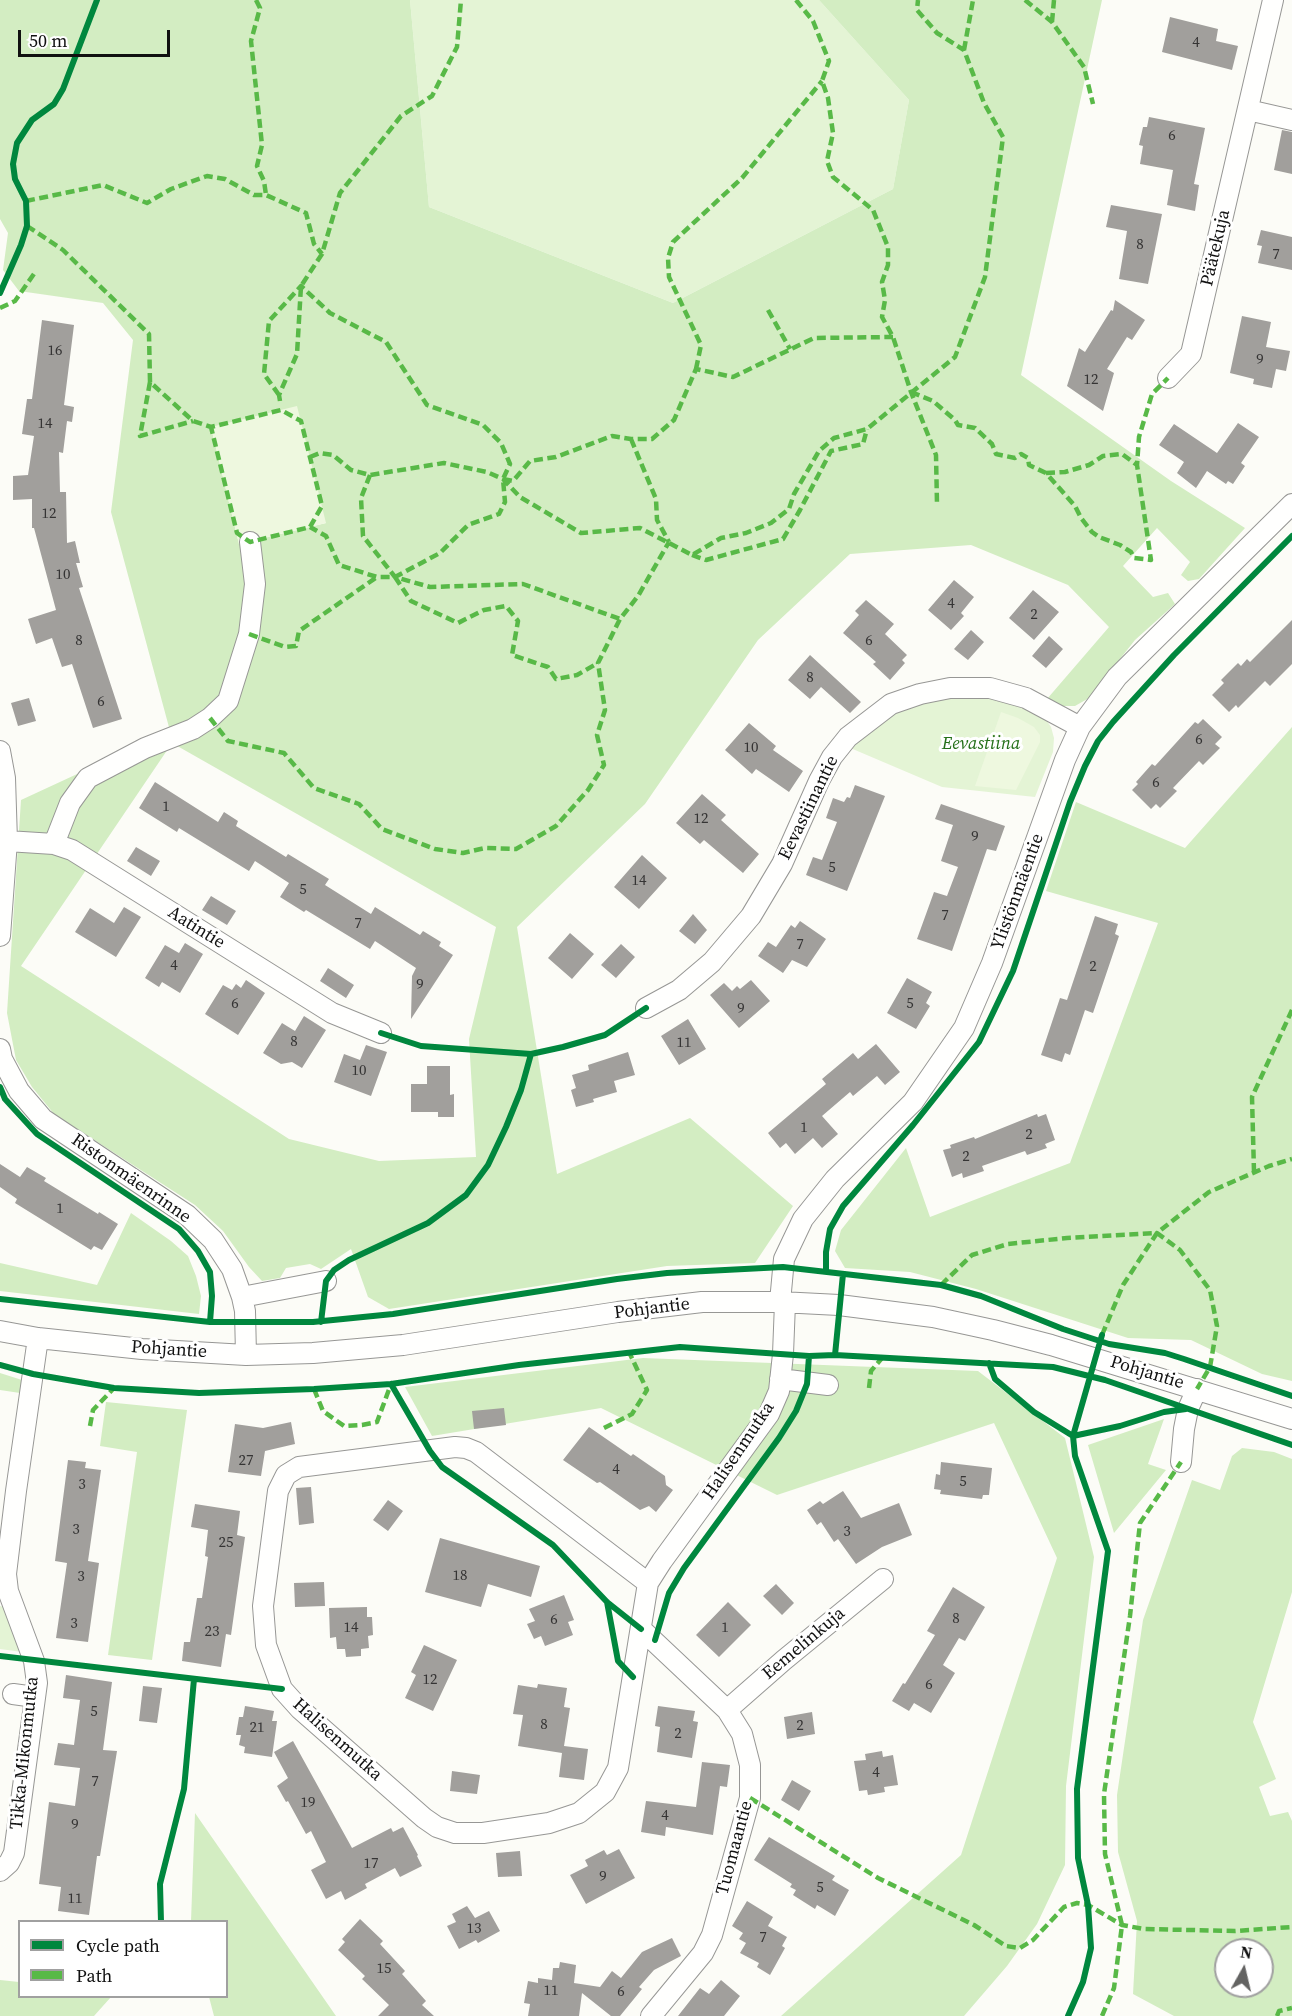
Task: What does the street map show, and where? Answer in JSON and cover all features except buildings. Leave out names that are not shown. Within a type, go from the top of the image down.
[{"type":"street","name":"Päätekuja","points":[[1168,378],[1191,354],[1273,0]]},
{"type":"street","points":[[1248,110],[1292,120]]},
{"type":"street","name":"Ylistönmäentie","points":[[782,1303],[784,1259],[803,1219],[835,1179],[913,1102],[963,1028],[993,963],[1065,760],[1080,727],[1117,677],[1292,504]]},
{"type":"street","points":[[54,844],[70,803],[88,778],[145,748],[193,729],[210,718],[228,701],[249,634],[255,584],[250,542]]},
{"type":"street","name":"Eevastiinantie","points":[[646,1008],[679,990],[712,962],[751,916],[782,864],[832,757],[848,737],[891,704],[920,694],[950,688],[990,688],[1026,698],[1080,727]]},
{"type":"street","points":[[0,751],[5,778],[7,841],[0,936]]},
{"type":"street","name":"Aatintie","points":[[7,841],[54,844],[72,850],[332,1013],[381,1033]]},
{"type":"street","name":"Ristonmäenrinne","points":[[0,1049],[2,1059],[18,1091],[43,1119],[187,1215],[213,1240],[232,1269],[242,1297],[245,1311],[246,1355]]},
{"type":"street","points":[[242,1297],[326,1281]]},
{"type":"street","name":"Pohjantie","points":[[0,1331],[38,1338],[142,1349],[246,1355],[313,1353],[403,1345],[618,1312],[702,1302],[839,1305],[933,1317],[1051,1345],[1292,1419]]},
{"type":"street","name":"Halisenmutka","points":[[648,1583],[476,1452],[466,1448],[455,1447],[299,1467],[286,1475],[278,1491],[263,1606],[266,1645],[282,1689],[300,1709],[437,1827],[454,1833],[483,1833],[549,1823],[579,1813],[605,1792],[618,1768],[648,1583],[768,1414],[779,1391],[782,1303]]},
{"type":"street","name":"Tikka-Mikonmutka","points":[[0,1871],[9,1863],[14,1853],[37,1683],[33,1661],[8,1591],[6,1574],[8,1490],[38,1338]]},
{"type":"street","points":[[780,1379],[828,1385]]},
{"type":"street","points":[[1181,1462],[1188,1409],[1197,1389]]},
{"type":"street","name":"Eemelinkuja","points":[[727,1710],[883,1579]]},
{"type":"street","name":"Tuomaantie","points":[[641,1629],[727,1710],[742,1734],[750,1765],[750,1798],[708,1944],[651,2016]]},
{"type":"street","points":[[13,1694],[35,1697]]},
{"type":"green space","points":[[0,0],[410,0],[429,207],[673,303],[893,189],[909,100],[819,0],[1102,0],[1021,375],[1171,481],[1245,528],[1199,579],[1188,581],[1181,575],[1190,562],[1157,528],[1123,566],[1153,597],[1168,593],[1175,604],[1135,640],[1089,698],[1075,706],[1060,706],[1047,699],[1109,627],[1068,585],[971,545],[850,554],[758,640],[645,804],[517,927],[557,1174],[690,1118],[793,1206],[755,1263],[667,1266],[389,1309],[368,1297],[351,1249],[321,1269],[310,1264],[286,1268],[280,1278],[262,1281],[223,1231],[195,1205],[54,1114],[32,1087],[16,1060],[7,1013],[21,800],[170,731],[111,512],[133,340],[103,303],[19,291],[3,270],[8,233],[0,219]],"holes":[[[211,427],[326,523],[239,544]],[[172,743],[496,927],[469,1039],[476,1157],[379,1161],[289,1139],[21,966]]]},
{"type":"green space","points":[[410,0],[819,0],[909,100],[893,189],[673,303],[429,207]]},
{"type":"green space","points":[[297,406],[326,523],[239,544],[211,427]]},
{"type":"green space","name":"Eevastiina","points":[[951,695],[989,697],[1026,707],[1045,718],[1054,738],[1053,752],[1035,797],[942,787],[848,747],[896,711]]},
{"type":"green space","points":[[1001,712],[1034,727],[1040,735],[1040,742],[1016,790],[975,786]]},
{"type":"green space","points":[[1292,727],[1292,1381],[1262,1374],[1191,1340],[1128,1338],[976,1289],[910,1272],[845,1268],[835,1251],[841,1230],[906,1148],[930,1217],[1070,1163],[1158,923],[1046,891],[1076,802],[1185,848]]},
{"type":"green space","points":[[131,1213],[188,1256],[201,1296],[199,1314],[0,1291],[0,1263],[97,1285]]},
{"type":"green space","points":[[643,1358],[978,1371],[1065,1438],[1094,1557],[1066,1786],[1065,1865],[1037,1924],[1007,1966],[964,2016],[781,2016],[961,1855],[1057,1558],[994,1423],[777,1495],[601,1408],[432,1436],[405,1387]]},
{"type":"green space","points":[[0,1373],[22,1380],[20,1393],[0,1390]]},
{"type":"green space","points":[[106,1402],[187,1410],[152,1660],[108,1655],[137,1452],[100,1446]]},
{"type":"green space","points":[[1164,1419],[1148,1464],[1166,1470],[1114,1533],[1088,1445]]},
{"type":"green space","points":[[1242,1448],[1274,1452],[1292,1459],[1292,1592],[1253,1722],[1276,1779],[1259,1787],[1270,1816],[1288,1812],[1292,1821],[1292,2016],[1174,2016],[1133,1994],[1137,1921],[1118,1852],[1117,1795],[1143,1620],[1192,1480],[1220,1490],[1232,1456]]},
{"type":"green space","points":[[0,1606],[5,1607],[22,1652],[0,1649]]},
{"type":"green space","points":[[195,1813],[336,2016],[214,2016],[209,1998],[228,1998],[228,1920],[191,1920]]},
{"type":"green space","points":[[0,1980],[18,1982],[18,1998],[110,1998],[94,2016],[0,2016]]},
{"type":"marked path","points":[[256,0],[260,8],[251,41],[262,145],[257,166],[264,181],[266,195]]},
{"type":"marked path","points":[[280,401],[279,395],[297,354],[301,286],[322,254],[340,193],[401,116],[432,96],[457,47],[461,0]]},
{"type":"marked path","points":[[796,0],[813,21],[829,61],[822,81],[828,98],[833,133],[827,161],[833,177],[873,210],[888,247],[888,265],[882,282],[885,300],[882,317],[893,337],[911,392],[936,455],[937,504]]},
{"type":"marked path","points":[[310,457],[320,453],[333,455],[351,470],[370,475],[444,463],[487,472],[503,479],[520,497],[581,533],[640,528],[692,555],[721,538],[746,533],[771,523],[789,509],[794,494],[819,451],[834,438],[867,429],[955,357],[985,277],[1003,137],[984,103],[964,50],[937,33],[917,10],[918,0]]},
{"type":"marked path","points":[[964,50],[973,0]]},
{"type":"marked path","points":[[1025,0],[1052,22],[1084,67],[1093,104]]},
{"type":"marked path","points":[[1052,22],[1054,0]]},
{"type":"marked path","points":[[696,369],[701,345],[669,277],[668,258],[673,242],[742,178],[822,81]]},
{"type":"marked path","points":[[26,201],[103,185],[147,203],[171,189],[207,176],[225,179],[254,195],[266,195],[306,213],[314,244],[322,254]]},
{"type":"marked path","points":[[27,226],[63,250],[149,334],[150,382],[193,421],[211,427],[281,410],[301,421],[322,506],[310,527],[250,542],[237,533],[211,427]]},
{"type":"marked path","points":[[0,308],[15,301],[36,271]]},
{"type":"marked path","points":[[279,395],[264,374],[269,321],[301,286],[330,313],[386,342],[427,405],[483,425],[501,443],[510,464],[503,479],[505,502],[499,514],[468,525],[440,553],[395,577],[377,577],[339,565],[326,536],[310,527]]},
{"type":"marked path","points":[[768,310],[790,349]]},
{"type":"marked path","points":[[503,479],[513,481],[530,461],[556,457],[612,436],[652,439],[674,420],[696,369],[733,377],[814,338],[893,337]]},
{"type":"marked path","points":[[911,392],[933,401],[958,425],[975,428],[992,444],[996,454],[1015,458],[1021,454],[1028,458],[1029,465],[1046,473],[1075,506],[1092,532],[1120,545],[1131,552],[1134,558],[1151,560],[1137,465],[1139,437],[1152,394],[1168,378]]},
{"type":"marked path","points":[[150,382],[140,436],[193,421]]},
{"type":"marked path","points":[[692,555],[706,560],[783,539],[831,451],[863,444],[867,429]]},
{"type":"marked path","points":[[631,439],[656,499],[657,520],[669,542]]},
{"type":"marked path","points":[[1046,473],[1065,472],[1089,465],[1103,456],[1122,454],[1137,465]]},
{"type":"marked path","points":[[370,475],[361,498],[363,536],[395,577],[430,587],[523,584],[620,619]]},
{"type":"marked path","points":[[210,718],[228,741],[284,753],[314,788],[359,804],[382,829],[435,849],[463,853],[485,848],[516,849],[556,826],[588,790],[604,765],[597,735],[605,710],[598,663],[620,619],[638,596],[669,542]]},
{"type":"marked path","points":[[249,634],[285,647],[296,646],[299,631],[377,577]]},
{"type":"marked path","points":[[395,577],[411,601],[458,623],[484,610],[506,606],[518,621],[512,655],[548,667],[556,679],[577,675],[598,663]]},
{"type":"marked path","points":[[1254,1172],[1252,1097],[1292,1010]]},
{"type":"marked path","points":[[1102,1335],[1123,1285],[1157,1233],[1209,1192],[1269,1166],[1292,1159]]},
{"type":"marked path","points":[[941,1285],[972,1255],[1008,1244],[1157,1233],[1180,1250],[1210,1290],[1217,1326],[1210,1367],[1197,1389]]},
{"type":"marked path","points":[[604,1428],[632,1414],[647,1390],[629,1352]]},
{"type":"marked path","points":[[869,1388],[871,1371],[882,1358]]},
{"type":"marked path","points":[[314,1389],[323,1411],[344,1426],[362,1425],[377,1422],[391,1384]]},
{"type":"marked path","points":[[90,1426],[93,1410],[114,1388]]},
{"type":"marked path","points":[[1102,2016],[1114,1988],[1122,1925],[1105,1854],[1104,1794],[1130,1616],[1140,1523],[1181,1462]]},
{"type":"marked path","points":[[750,1798],[878,1878],[974,1925],[1006,1946],[1020,1948],[1033,1940],[1064,1907],[1077,1903],[1088,1905],[1122,1925],[1144,1929],[1235,1931],[1292,1927]]},
{"type":"marked path","points":[[1277,2016],[1279,2011],[1292,2008]]},
{"type":"cycle path","points":[[0,293],[27,226],[26,201],[15,179],[13,164],[17,143],[32,120],[54,104],[63,89],[97,0]]},
{"type":"cycle path","points":[[826,1271],[826,1252],[830,1229],[843,1206],[913,1125],[979,1042],[1013,971],[1070,802],[1098,741],[1174,655],[1292,536]]},
{"type":"cycle path","points":[[381,1033],[421,1046],[531,1054],[605,1035],[646,1008]]},
{"type":"cycle path","points":[[321,1322],[326,1281],[334,1270],[349,1260],[428,1223],[466,1195],[488,1165],[506,1127],[521,1090],[531,1054]]},
{"type":"cycle path","points":[[0,1087],[5,1099],[37,1134],[179,1229],[198,1251],[210,1272],[212,1296],[210,1322]]},
{"type":"cycle path","points":[[0,1299],[210,1322],[313,1322],[393,1314],[667,1273],[783,1267],[941,1285],[981,1296],[1063,1329],[1109,1344],[1165,1353],[1292,1396]]},
{"type":"cycle path","points":[[835,1355],[843,1274]]},
{"type":"cycle path","points":[[1068,2016],[1083,1982],[1091,1948],[1088,1905],[1078,1858],[1077,1789],[1108,1551],[1075,1456],[1073,1436],[1102,1335]]},
{"type":"cycle path","points":[[0,1365],[33,1374],[114,1388],[199,1393],[391,1384],[519,1365],[680,1347],[809,1356],[835,1355],[1053,1367],[1105,1380],[1292,1445]]},
{"type":"cycle path","points":[[655,1640],[669,1593],[684,1568],[779,1438],[796,1411],[807,1384],[809,1356]]},
{"type":"cycle path","points":[[989,1363],[995,1379],[1034,1412],[1073,1436],[1120,1426],[1164,1412],[1186,1409]]},
{"type":"cycle path","points":[[391,1384],[430,1451],[442,1467],[553,1545],[607,1602],[641,1629]]},
{"type":"cycle path","points":[[607,1602],[618,1661],[633,1677]]},
{"type":"cycle path","points":[[0,1656],[282,1689]]},
{"type":"cycle path","points":[[161,1920],[160,1884],[184,1789],[194,1679]]}]
